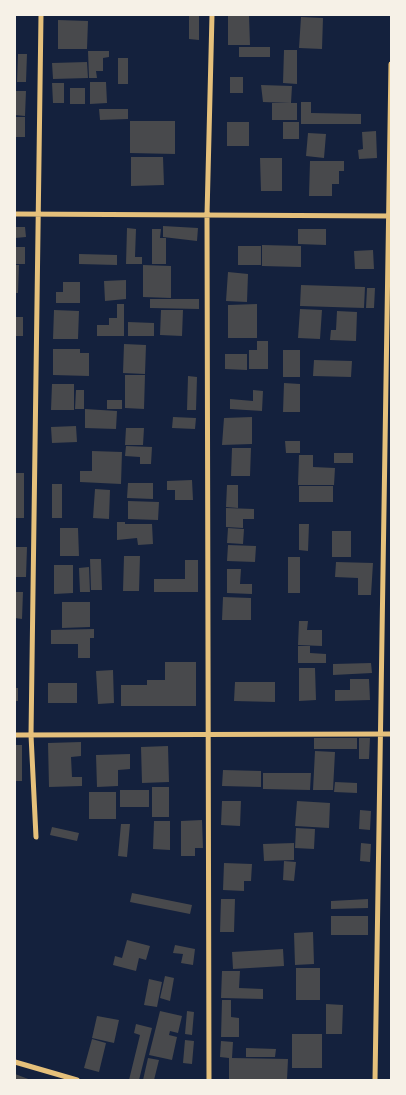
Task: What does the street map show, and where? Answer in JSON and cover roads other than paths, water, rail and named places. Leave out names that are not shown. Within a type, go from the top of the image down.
[{"type":"street","points":[[36,837],[31,735],[42,15]]},
{"type":"street","points":[[209,1080],[207,215],[212,15]]},
{"type":"street","points":[[375,1080],[391,64]]},
{"type":"street","points":[[15,214],[390,216]]},
{"type":"street","points":[[15,735],[391,734]]},
{"type":"street","points":[[15,1062],[77,1080]]}]
